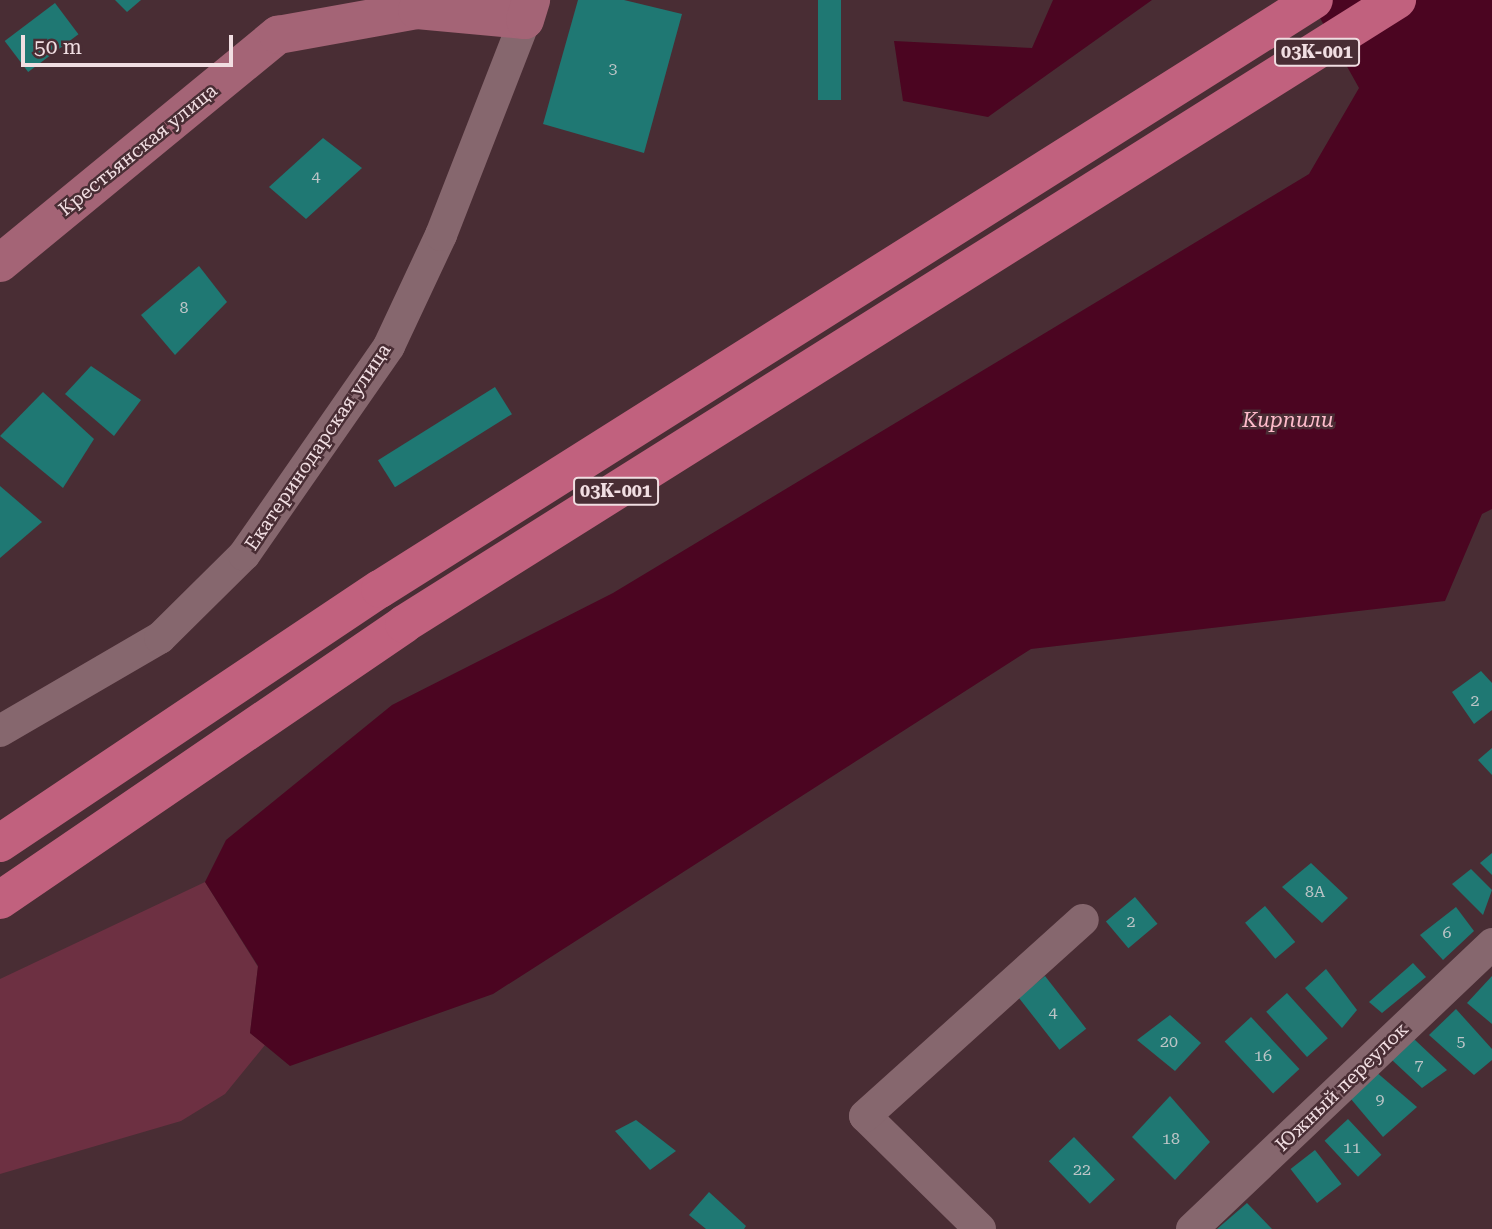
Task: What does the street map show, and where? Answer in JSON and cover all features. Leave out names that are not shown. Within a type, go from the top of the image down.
[{"type":"main road","name":"03К-001","points":[[0,843],[380,589],[1314,0]]},
{"type":"main road","name":"03К-001","points":[[0,900],[404,624],[1397,0]]},
{"type":"main road","name":"Крестьянская улица","points":[[0,263],[278,34],[416,10],[528,10]]},
{"type":"street","name":"Екатеринодарская улица","points":[[0,731],[160,638],[244,555],[389,346],[441,235],[528,10]]},
{"type":"street","points":[[980,1229],[865,1116],[1083,920]]},
{"type":"street","name":"Южный переулок","points":[[1192,1229],[1492,944]]},
{"type":"shaded area","points":[[205,882],[258,967],[250,1033],[265,1045],[225,1094],[181,1121],[0,1174],[0,979]]},
{"type":"water","points":[[1053,0],[1152,0],[988,117],[903,101],[894,41],[1032,48]]},
{"type":"water","name":"Кирпили","points":[[1310,0],[1492,0],[1492,509],[1482,514],[1445,601],[1031,649],[493,994],[290,1066],[250,1033],[258,966],[205,882],[226,840],[392,705],[613,593],[1309,174],[1359,88]]},
{"type":"building","points":[[115,0],[141,0],[127,12]]},
{"type":"building","points":[[578,0],[624,0],[682,14],[644,153],[543,124]]},
{"type":"building","points":[[818,0],[841,0],[841,100],[818,100]]},
{"type":"building","points":[[55,3],[78,34],[28,72],[5,41]]},
{"type":"building","points":[[323,138],[362,168],[306,219],[269,187]]},
{"type":"building","points":[[199,266],[227,302],[175,355],[141,315]]},
{"type":"building","points":[[91,366],[141,400],[114,436],[65,394]]},
{"type":"building","points":[[495,387],[512,414],[395,487],[378,460]]},
{"type":"building","points":[[43,392],[94,439],[63,488],[0,436]]},
{"type":"building","points":[[0,486],[42,522],[0,558]]},
{"type":"building","points":[[1481,671],[1492,683],[1492,710],[1474,724],[1452,692]]},
{"type":"building","points":[[1492,748],[1492,775],[1478,760]]},
{"type":"building","points":[[1492,853],[1492,875],[1480,863]]},
{"type":"building","points":[[1311,863],[1348,898],[1322,923],[1282,887]]},
{"type":"building","points":[[1471,869],[1492,890],[1483,915],[1452,884]]},
{"type":"building","points":[[1135,897],[1157,924],[1128,948],[1106,921]]},
{"type":"building","points":[[1265,906],[1295,942],[1275,959],[1245,923]]},
{"type":"building","points":[[1456,907],[1474,931],[1443,960],[1420,935]]},
{"type":"building","points":[[1413,963],[1426,977],[1382,1013],[1369,1002]]},
{"type":"building","points":[[1326,969],[1357,1010],[1342,1028],[1305,988]]},
{"type":"building","points":[[1045,976],[1086,1029],[1059,1050],[1018,997]]},
{"type":"building","points":[[1492,976],[1492,1024],[1467,1003]]},
{"type":"building","points":[[1287,993],[1328,1038],[1307,1057],[1266,1012]]},
{"type":"building","points":[[1456,1009],[1492,1049],[1492,1060],[1474,1075],[1429,1035]]},
{"type":"building","points":[[1170,1015],[1201,1043],[1175,1071],[1137,1040]]},
{"type":"building","points":[[1251,1017],[1299,1069],[1273,1093],[1225,1042]]},
{"type":"building","points":[[1414,1039],[1447,1070],[1422,1088],[1392,1060]]},
{"type":"building","points":[[1375,1071],[1417,1107],[1383,1137],[1345,1092]]},
{"type":"building","points":[[1170,1096],[1210,1142],[1175,1180],[1132,1137]]},
{"type":"building","points":[[1348,1119],[1381,1155],[1358,1177],[1325,1141]]},
{"type":"building","points":[[636,1120],[676,1151],[650,1170],[615,1131]]},
{"type":"building","points":[[1074,1137],[1115,1179],[1090,1204],[1049,1161]]},
{"type":"building","points":[[1315,1150],[1341,1184],[1317,1203],[1291,1169]]},
{"type":"building","points":[[709,1192],[746,1226],[744,1229],[706,1229],[689,1215]]},
{"type":"building","points":[[1247,1203],[1272,1229],[1217,1229]]}]
